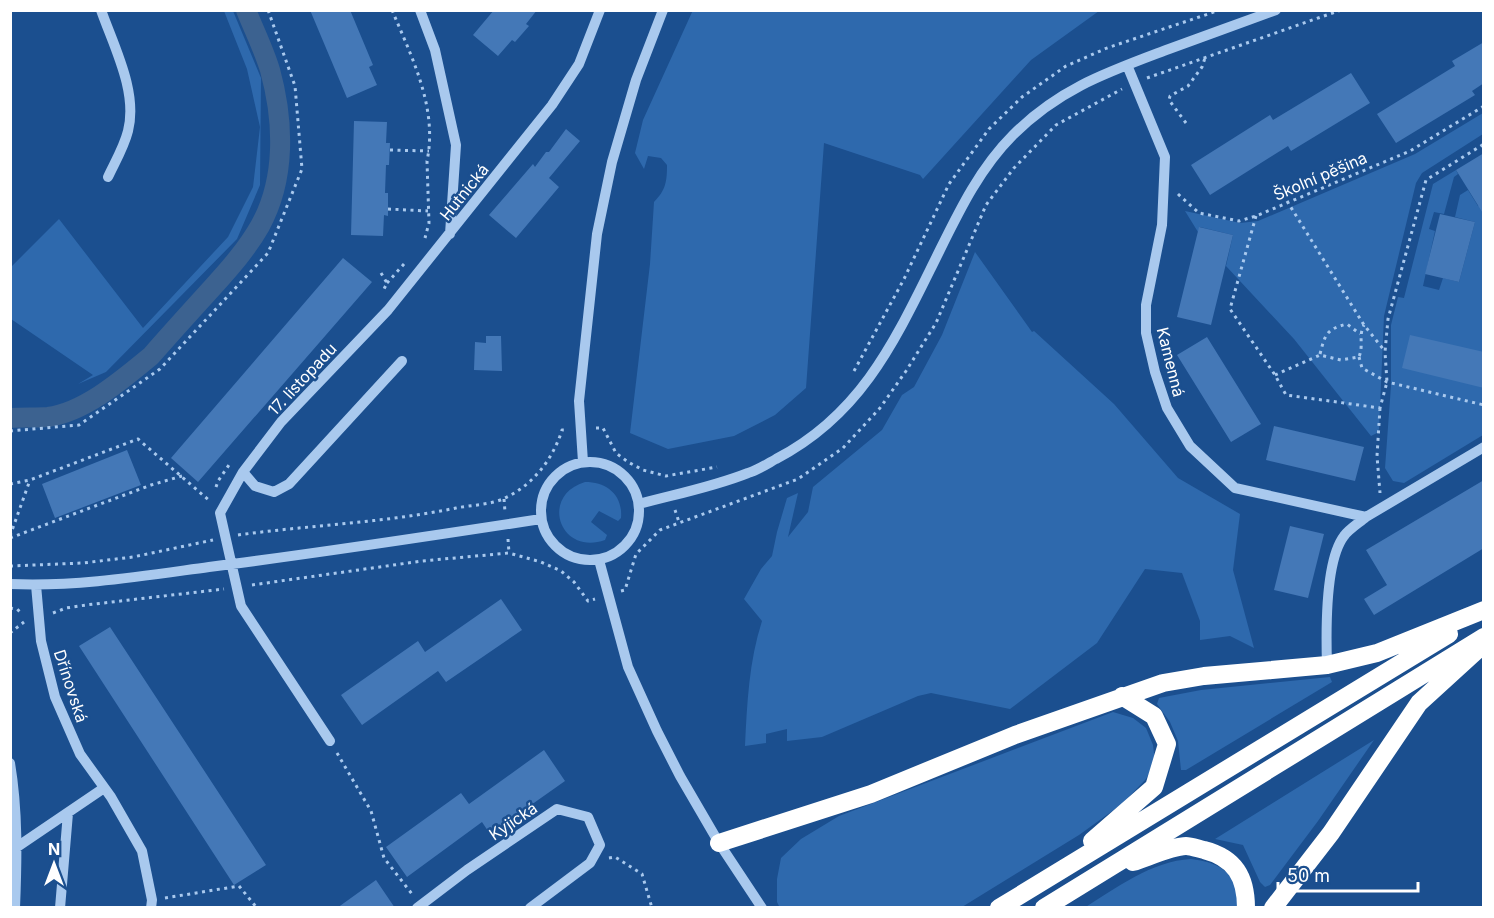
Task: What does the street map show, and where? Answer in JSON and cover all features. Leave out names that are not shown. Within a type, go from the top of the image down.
[{"type":"highway","points":[[719,843],[871,794],[1015,735],[1163,683],[1327,664],[1377,653],[1484,611]]},
{"type":"highway","points":[[999,908],[1484,611]]},
{"type":"highway","points":[[1044,908],[1484,637]]},
{"type":"highway","points":[[1273,908],[1330,833],[1419,703],[1484,644]]},
{"type":"highway","points":[[1054,875],[1155,787],[1167,744],[1155,716],[1122,696]]},
{"type":"highway","points":[[1105,871],[1186,846],[1212,852],[1228,861],[1239,873],[1246,890],[1246,908]]},
{"type":"street","points":[[101,10],[129,90],[131,106],[128,133],[108,177]]},
{"type":"street","name":"Hutnická","points":[[420,10],[435,50],[456,145],[450,234]]},
{"type":"street","name":"Hutnická","points":[[450,234],[552,105],[579,64],[600,10]]},
{"type":"street","points":[[583,462],[579,401],[597,234],[612,162],[636,80],[663,10]]},
{"type":"street","points":[[639,504],[750,473],[792,451],[828,425],[858,394],[884,357],[961,207],[981,173],[1012,136],[1045,106],[1077,86],[1127,64],[1276,10]]},
{"type":"street","name":"Kamenná","points":[[1127,64],[1165,157],[1162,225],[1146,305],[1146,333],[1155,372],[1167,408],[1190,446],[1235,488],[1366,517]]},
{"type":"street","name":"17. listopadu","points":[[220,513],[243,472],[281,422],[388,310],[450,234]]},
{"type":"street","points":[[243,472],[255,486],[274,492],[289,484],[402,361]]},
{"type":"street","points":[[1327,664],[1327,608],[1335,557],[1344,535],[1366,517],[1484,447]]},
{"type":"street","points":[[583,462],[598,462],[613,467],[626,477],[634,489],[639,504],[639,519],[635,533],[626,546],[613,555],[599,560],[583,560],[562,551],[546,534],[542,519],[542,503],[546,489],[556,476],[568,467],[583,462]]},
{"type":"street","points":[[220,513],[241,606],[330,741]]},
{"type":"street","points":[[10,584],[96,582],[542,519]]},
{"type":"street","points":[[599,560],[628,667],[680,776],[719,843],[762,908]]},
{"type":"street","name":"Dřínovská","points":[[36,585],[38,621],[55,697],[80,754],[111,797],[142,851],[152,904]]},
{"type":"street","points":[[10,763],[16,797],[15,908]]},
{"type":"street","points":[[17,847],[104,788]]},
{"type":"street","name":"Kyjická","points":[[419,906],[557,808],[588,817],[600,845],[590,862]]},
{"type":"street","points":[[60,908],[68,813]]},
{"type":"street","points":[[530,908],[590,862]]},
{"type":"path","points":[[10,431],[80,425],[160,369],[268,253],[302,169],[295,86],[268,10]]},
{"type":"path","points":[[392,10],[420,78],[429,115],[427,161],[429,223],[425,240]]},
{"type":"path","points":[[849,379],[904,279],[949,184],[989,129],[1022,97],[1066,66],[1107,48],[1220,10]]},
{"type":"path","points":[[10,633],[24,622],[51,621],[54,612],[76,607],[422,561],[509,553],[541,562],[561,571],[574,582],[588,601],[625,590],[636,554],[660,530],[798,479],[843,448],[880,408],[936,323],[986,205],[1014,168],[1056,125],[1135,83],[1341,10]]},
{"type":"path","points":[[1185,123],[1169,100],[1170,96],[1188,86],[1202,67],[1205,58]]},
{"type":"path","name":"Školní pěšina","points":[[1164,182],[1199,213],[1239,221],[1256,216],[1410,151],[1484,106]]},
{"type":"path","points":[[1381,508],[1377,456],[1380,408],[1387,382],[1385,352],[1388,319],[1426,180],[1484,144]]},
{"type":"path","points":[[390,150],[429,151]]},
{"type":"path","points":[[1287,201],[1364,325],[1385,352]]},
{"type":"path","points":[[388,209],[429,211]]},
{"type":"path","points":[[1256,216],[1230,309],[1286,395],[1380,408]]},
{"type":"path","points":[[387,283],[410,257]]},
{"type":"path","points":[[1320,355],[1324,337],[1334,327],[1347,324],[1360,334]]},
{"type":"path","points":[[1364,325],[1360,334],[1362,348],[1359,357],[1362,368],[1387,382],[1484,405]]},
{"type":"path","points":[[1275,375],[1320,355],[1341,360],[1359,357]]},
{"type":"path","points":[[10,566],[83,563],[133,557],[225,537],[442,511],[504,499],[529,484],[542,470],[558,443],[562,430],[603,428],[616,453],[643,470],[666,476],[726,465]]},
{"type":"path","points":[[10,484],[30,480],[138,439],[213,503],[220,513]]},
{"type":"path","points":[[10,537],[151,485],[182,477]]},
{"type":"path","points":[[10,537],[30,480]]},
{"type":"path","points":[[10,608],[22,613],[24,622]]},
{"type":"path","points":[[330,741],[370,811],[384,858],[419,906]]},
{"type":"path","points":[[590,862],[615,857],[642,874],[652,908]]},
{"type":"path","points":[[152,904],[239,886],[257,908]]},
{"type":"shaded area","points":[[693,10],[1099,11],[1031,60],[923,179],[920,175],[824,143],[806,388],[775,415],[734,436],[668,449],[630,433],[650,264],[654,202],[663,189],[667,171],[667,165],[661,158],[648,156],[644,169],[635,153],[643,120]]},
{"type":"shaded area","points":[[224,11],[233,11],[261,78],[260,185],[237,239],[106,372],[78,384],[93,375],[11,319],[11,267],[59,219],[143,328],[228,237],[253,187],[260,127],[247,69]]},
{"type":"shaded area","points":[[1483,113],[1483,134],[1422,173],[1416,183],[1384,316],[1379,429],[1371,436],[1294,339],[1226,266],[1233,235],[1200,227],[1198,232],[1185,211],[1240,223],[1258,221],[1415,154]]},
{"type":"shaded area","points":[[1456,170],[1458,174],[1454,177],[1444,214],[1434,212],[1429,229],[1435,231],[1423,286],[1439,290],[1443,278],[1459,282],[1475,222],[1455,217],[1460,195],[1468,190],[1478,206],[1483,203],[1483,435],[1404,483],[1393,481],[1385,468],[1391,386],[1391,325],[1398,297],[1404,298],[1433,184]]},
{"type":"shaded area","points":[[975,252],[1032,332],[1034,331],[1114,404],[1178,478],[1240,514],[1233,570],[1254,648],[1230,636],[1200,640],[1200,621],[1182,573],[1145,569],[1097,643],[1010,709],[931,693],[918,696],[822,737],[787,741],[787,729],[766,734],[766,743],[745,746],[751,667],[762,621],[744,599],[761,569],[772,556],[787,498],[798,493],[788,537],[808,512],[813,487],[882,430],[902,395],[914,387],[942,335]]},
{"type":"shaded area","points":[[585,482],[607,487],[619,503],[621,518],[618,521],[599,511],[591,522],[607,535],[605,540],[589,543],[576,540],[561,522],[559,511],[562,499],[571,489]]},
{"type":"shaded area","points":[[1330,677],[1332,682],[1186,770],[1181,770],[1178,741],[1170,722],[1157,704],[1159,698],[1201,690]]},
{"type":"shaded area","points":[[1113,712],[1133,718],[1146,728],[1153,745],[1155,762],[1146,779],[1122,804],[1079,835],[962,907],[780,908],[777,902],[777,879],[781,858],[801,839],[839,816]]},
{"type":"shaded area","points":[[1374,740],[1270,885],[1265,887],[1260,882],[1243,845],[1215,839]]},
{"type":"shaded area","points":[[1191,859],[1210,863],[1222,869],[1232,878],[1237,892],[1238,908],[1084,908],[1148,870]]},
{"type":"building","points":[[310,10],[350,10],[373,65],[369,67],[377,85],[347,98]]},
{"type":"building","points":[[494,10],[537,10],[526,24],[529,26],[498,56],[473,35]]},
{"type":"building","points":[[1484,42],[1484,83],[1472,91],[1475,95],[1396,143],[1377,114],[1455,66],[1452,61]]},
{"type":"building","points":[[1351,73],[1370,103],[1291,151],[1288,146],[1210,195],[1191,165],[1270,115],[1273,120]]},
{"type":"building","points":[[354,121],[387,122],[386,143],[390,143],[385,193],[388,193],[388,216],[384,215],[383,236],[351,235]]},
{"type":"building","points":[[566,129],[580,141],[549,178],[559,187],[516,238],[489,215],[533,164],[535,167],[546,152],[549,152]]},
{"type":"building","points":[[1484,153],[1484,215],[1456,170]]},
{"type":"building","points":[[1440,214],[1475,222],[1459,282],[1425,274]]},
{"type":"building","points":[[1199,227],[1233,235],[1211,325],[1177,317]]},
{"type":"building","points":[[343,258],[372,282],[198,482],[171,458]]},
{"type":"building","points":[[1410,335],[1484,352],[1484,388],[1402,368]]},
{"type":"building","points":[[486,336],[501,336],[502,371],[474,370],[475,342],[486,343]]},
{"type":"building","points":[[1207,337],[1261,424],[1231,442],[1177,355]]},
{"type":"building","points":[[1274,426],[1364,447],[1355,481],[1266,460]]},
{"type":"building","points":[[127,450],[141,485],[55,518],[42,484]]},
{"type":"building","points":[[1484,480],[1484,548],[1374,615],[1364,599],[1387,585],[1366,550]]},
{"type":"building","points":[[1290,526],[1324,534],[1308,598],[1274,590]]},
{"type":"building","points":[[501,599],[522,630],[446,682],[438,671],[362,725],[341,695],[418,641],[425,652]]},
{"type":"building","points":[[110,627],[266,865],[234,885],[79,646]]},
{"type":"building","points":[[544,750],[565,781],[490,834],[482,822],[407,877],[386,847],[461,793],[469,804]]},
{"type":"building","points":[[376,880],[395,908],[337,908]]},
{"type":"waterway","points":[[10,418],[48,417],[62,414],[89,402],[116,384],[151,356],[232,266],[260,226],[274,189],[280,150],[280,129],[270,70],[246,10]]}]
